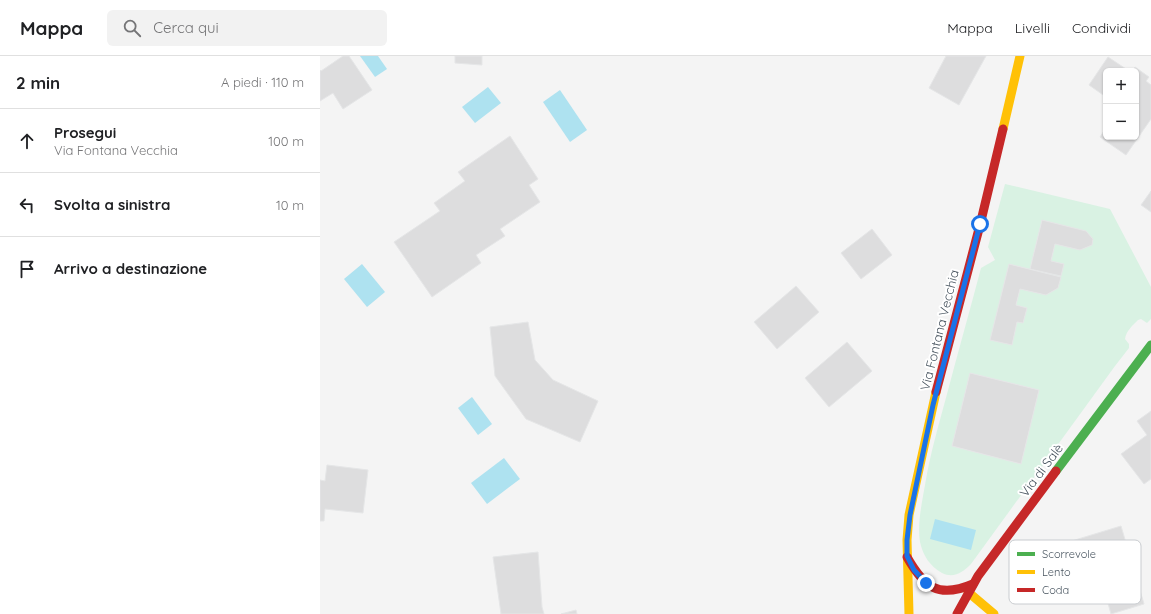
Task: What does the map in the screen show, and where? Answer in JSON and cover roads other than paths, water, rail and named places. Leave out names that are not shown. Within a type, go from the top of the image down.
[{"type":"street","name":"Via Fontana Vecchia","points":[[909,614],[907,540],[910,515],[926,433],[980,224],[1020,56]]},
{"type":"street","name":"Via di Salè","points":[[957,614],[973,584],[1151,345]]},
{"type":"street","points":[[907,556],[914,570],[926,583],[934,588],[958,590],[973,584]]},
{"type":"street","points":[[968,592],[994,614]]},
{"type":"water","points":[[360,56],[378,56],[387,69],[375,77]]},
{"type":"water","points":[[488,87],[501,103],[475,123],[462,107]]},
{"type":"water","points":[[560,90],[587,130],[570,142],[543,102]]},
{"type":"water","points":[[362,264],[385,292],[367,307],[344,279]]},
{"type":"water","points":[[472,397],[492,424],[478,435],[458,408]]},
{"type":"water","points":[[504,458],[520,479],[487,504],[471,483]]},
{"type":"water","points":[[935,519],[976,530],[971,550],[930,539]]}]
